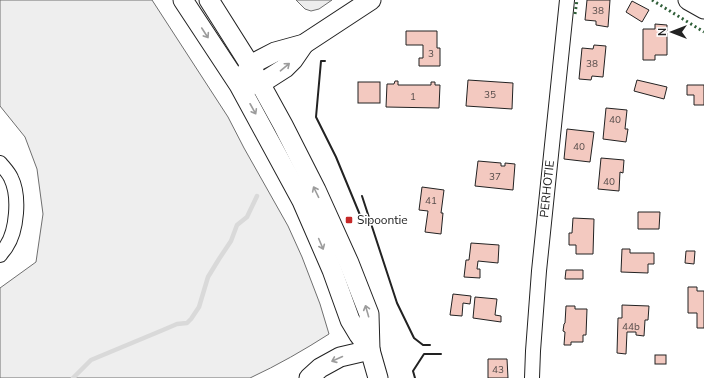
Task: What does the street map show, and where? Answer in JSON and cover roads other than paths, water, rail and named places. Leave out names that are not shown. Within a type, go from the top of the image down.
[{"type":"street","points":[[183,0],[240,86],[302,201],[332,270],[350,320],[370,350]]},
{"type":"street","points":[[209,0],[250,65],[283,125],[316,190],[349,263],[369,314],[370,350],[373,377]]},
{"type":"street","points":[[240,86],[250,65],[275,52],[304,44],[371,0]]},
{"type":"street","name":"PERHOTIE","points":[[532,378],[539,271],[567,0]]},
{"type":"street","points":[[688,0],[704,9]]},
{"type":"street","points":[[240,86],[260,84],[285,68],[293,60],[304,44]]},
{"type":"street","points":[[0,163],[11,178],[16,193],[17,208],[13,230],[7,247],[0,255]]},
{"type":"street","points":[[309,378],[320,368],[340,357],[370,350]]},
{"type":"waterway","points":[[73,378],[91,360],[177,324],[187,323],[199,307],[208,277],[231,241],[237,225],[247,217],[257,196]]},
{"type":"place","name":"Sipoontie","points":[[349,220]]}]
